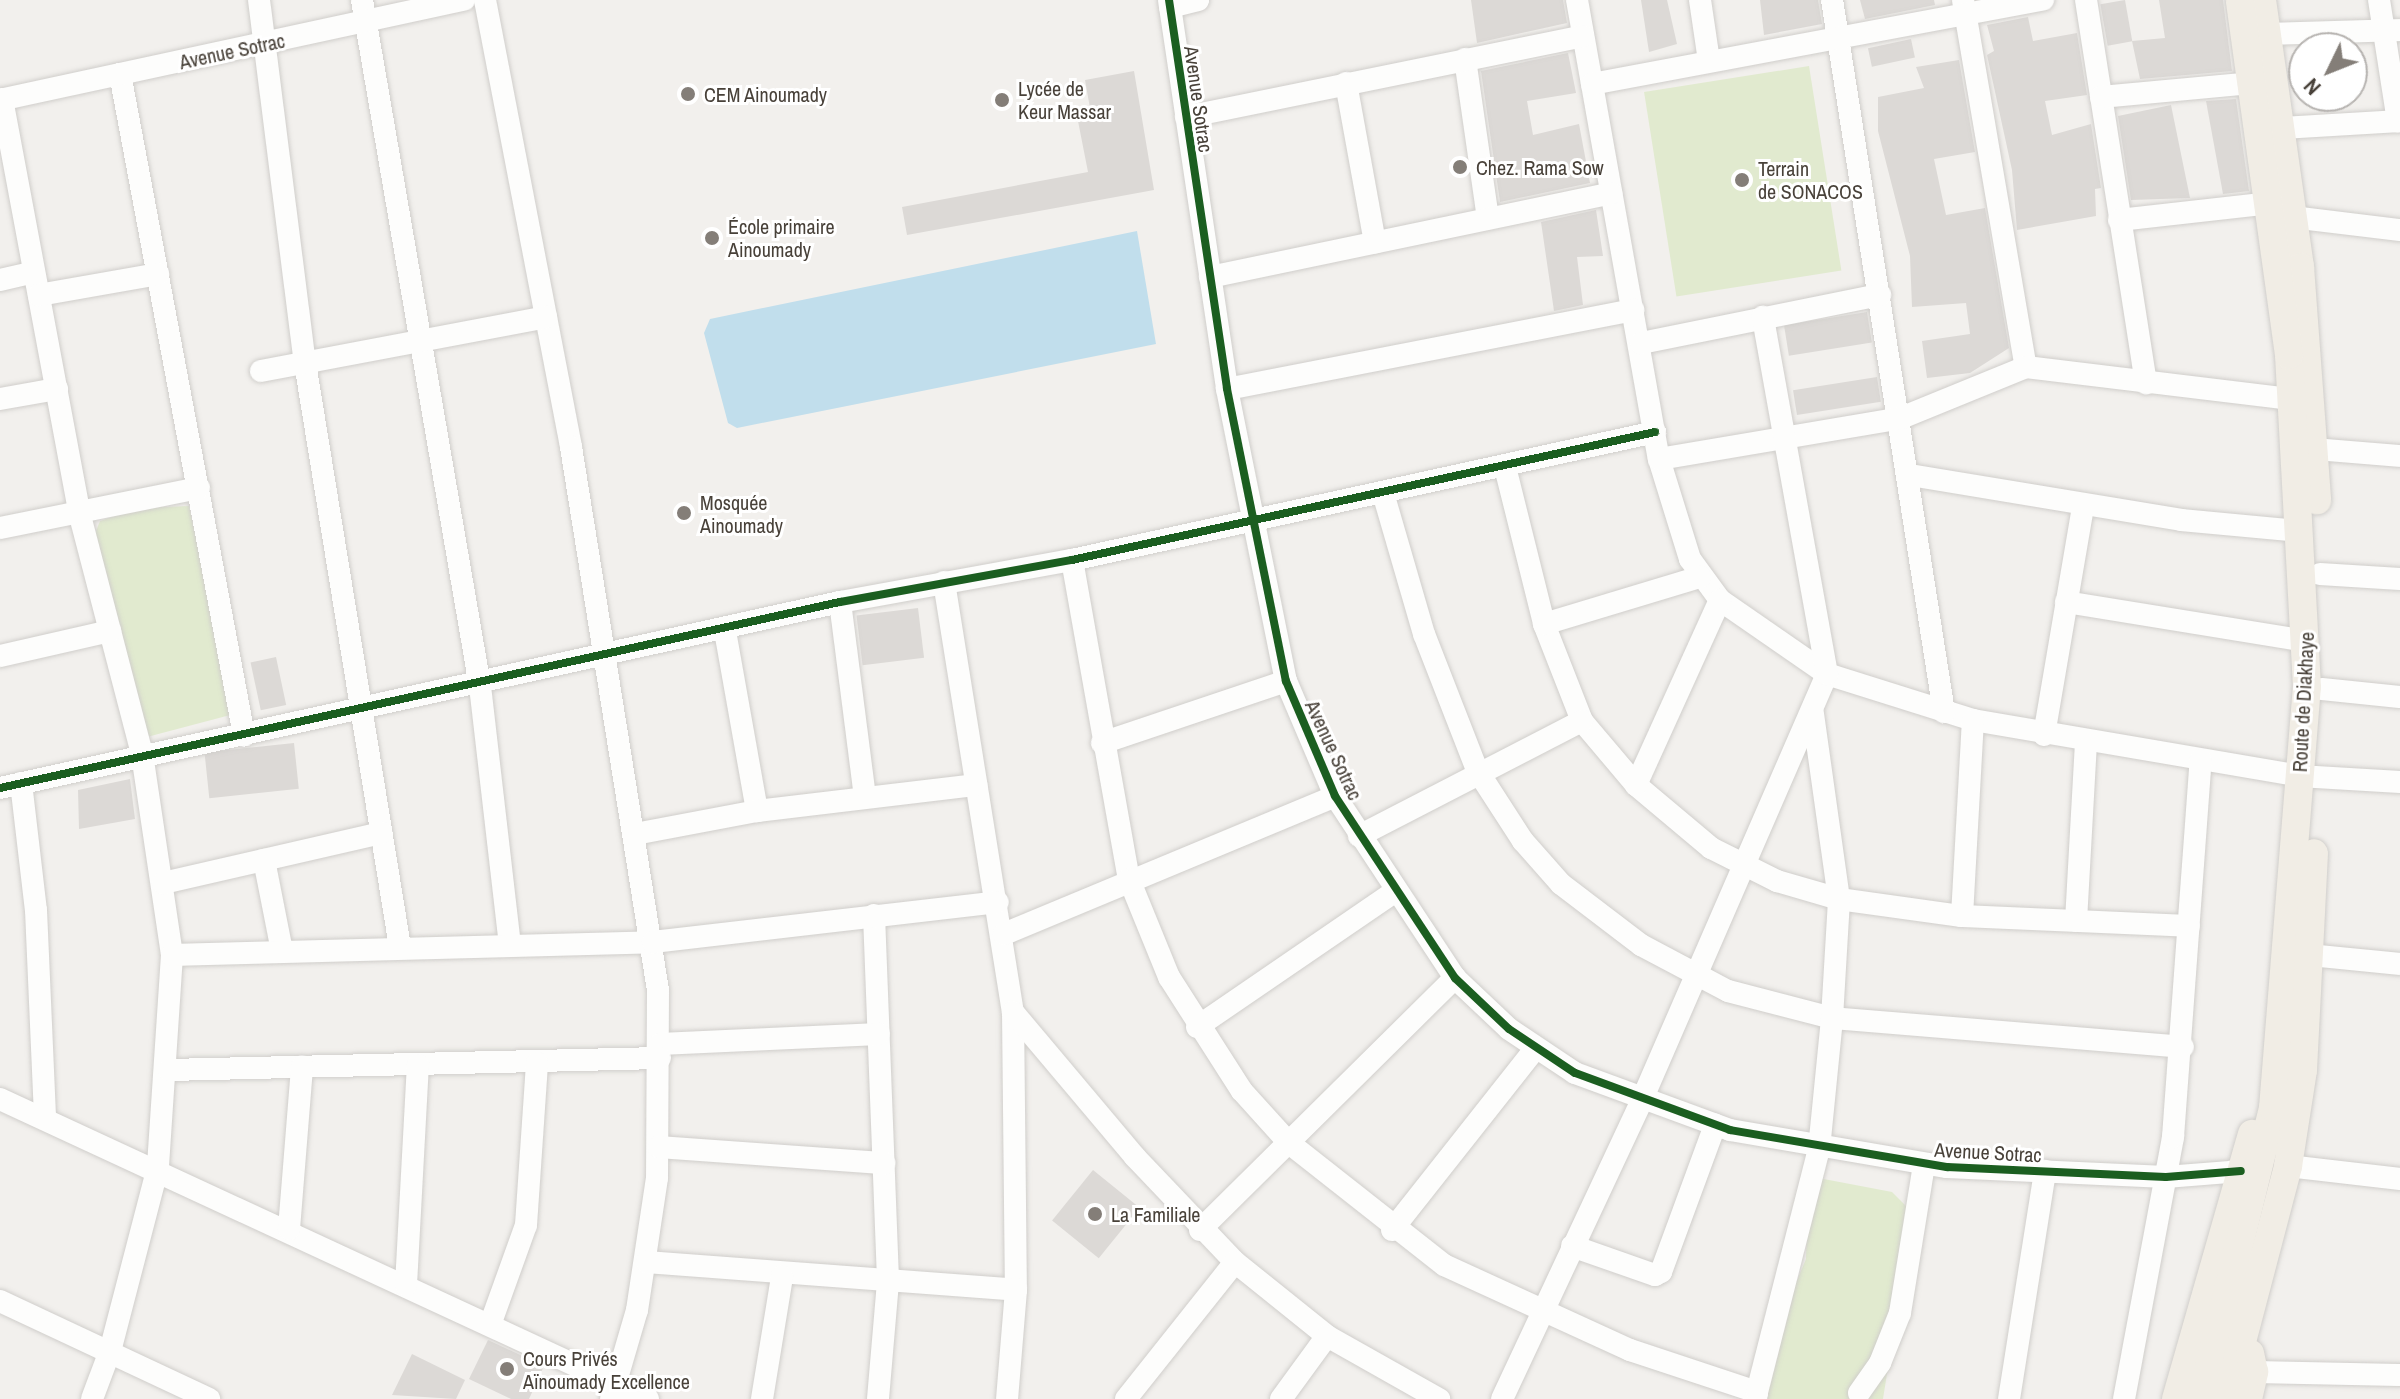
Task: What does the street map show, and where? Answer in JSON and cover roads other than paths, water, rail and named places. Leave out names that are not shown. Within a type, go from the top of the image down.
[{"type":"main road","name":"Route de Diakhaye","points":[[2240,0],[2253,83],[2282,210]]},
{"type":"main road","name":"Route de Diakhaye","points":[[2227,1399],[2288,1166],[2303,1070],[2309,955],[2307,641],[2300,531],[2302,400],[2282,210],[2282,128],[2262,0]]},
{"type":"main road","name":"Route de Diakhaye","points":[[2201,1399],[2279,1042],[2308,778],[2322,689],[2315,449],[2302,400]]},
{"type":"main road","points":[[2176,1399],[2250,1175]]},
{"type":"main road","points":[[2246,1333],[2251,1386]]},
{"type":"street","points":[[259,0],[269,44],[305,363],[400,947]]},
{"type":"street","points":[[362,0],[480,686],[510,945]]},
{"type":"street","name":"Avenue Sotrac","points":[[1,100],[366,24],[464,0]]},
{"type":"street","points":[[485,0],[546,317],[653,942],[660,1051],[659,1147],[647,1262],[613,1392]]},
{"type":"street","points":[[1170,3],[1198,0]]},
{"type":"street","points":[[1577,0],[1641,343],[1659,459],[1679,531],[1700,577],[1720,600],[1827,674],[1973,720],[2044,735],[2308,778],[2400,782]]},
{"type":"street","points":[[1700,0],[1709,61]]},
{"type":"street","points":[[1832,0],[1910,475],[1944,712]]},
{"type":"street","points":[[1592,84],[1839,36],[1964,6],[2043,0]]},
{"type":"street","points":[[2086,0],[2146,383]]},
{"type":"street","points":[[2282,128],[2399,122],[2392,30],[2379,0]]},
{"type":"street","name":"Avenue Sotrac","points":[[1170,3],[1227,389],[1250,521],[1286,681],[1335,796],[1393,893],[1455,978],[1535,1049],[1641,1102],[1715,1125],[1819,1149],[1924,1164],[2166,1177],[2250,1175]]},
{"type":"street","points":[[1964,6],[2026,367]]},
{"type":"street","points":[[2269,34],[2392,30]]},
{"type":"street","points":[[1186,117],[1583,36]]},
{"type":"street","points":[[1465,59],[1488,218]]},
{"type":"street","points":[[120,74],[244,735]]},
{"type":"street","points":[[1346,83],[1375,242]]},
{"type":"street","points":[[2101,97],[2253,83]]},
{"type":"street","points":[[1,100],[79,512],[142,754],[172,955],[169,1070],[158,1167],[110,1351],[92,1399]]},
{"type":"street","points":[[1210,277],[1611,193]]},
{"type":"street","points":[[2119,220],[2282,210],[2400,230]]},
{"type":"street","points":[[0,280],[34,272]]},
{"type":"street","points":[[39,295],[158,274]]},
{"type":"street","points":[[1641,343],[1880,295]]},
{"type":"street","points":[[1227,389],[1633,310]]},
{"type":"street","points":[[261,371],[546,317]]},
{"type":"street","points":[[1502,1399],[1641,1102],[1693,977],[1813,713],[1827,674],[1788,436],[1763,317]]},
{"type":"street","points":[[1659,459],[1901,418],[2026,367],[2302,400]]},
{"type":"street","points":[[0,399],[57,389]]},
{"type":"street","points":[[45,1118],[36,910],[10,785],[142,754],[360,713],[840,602],[1072,560],[1655,432]]},
{"type":"street","points":[[2315,449],[2400,456]]},
{"type":"street","points":[[1505,467],[1544,624],[1582,721],[1636,785],[1687,832],[1743,867],[1839,899],[1962,916],[2189,926]]},
{"type":"street","points":[[1910,475],[2083,506],[2300,531]]},
{"type":"street","points":[[0,528],[199,488]]},
{"type":"street","points":[[1383,493],[1424,634],[1477,770],[1523,841],[1561,884],[1693,977],[1832,1018],[2183,1047]]},
{"type":"street","points":[[2044,735],[2083,506]]},
{"type":"street","points":[[1072,560],[1102,743],[1129,879],[1197,1027],[1289,1143],[1392,1230],[1444,1265],[1540,1314],[1757,1396],[1819,1149],[1832,1018],[1839,899],[1813,713]]},
{"type":"street","points":[[2320,574],[2400,579]]},
{"type":"street","points":[[1544,624],[1700,577]]},
{"type":"street","points":[[944,582],[976,785],[1004,934],[1013,1012],[1016,1290],[1007,1399]]},
{"type":"street","points":[[1636,785],[1720,600]]},
{"type":"street","points":[[840,602],[865,797]]},
{"type":"street","points":[[2066,602],[2307,641]]},
{"type":"street","points":[[0,656],[110,631]]},
{"type":"street","points":[[725,631],[757,811]]},
{"type":"street","points":[[1102,743],[1286,681]]},
{"type":"street","points":[[2322,689],[2400,697]]},
{"type":"street","points":[[1962,916],[1973,720]]},
{"type":"street","points":[[1359,836],[1477,770],[1582,721]]},
{"type":"street","points":[[2076,921],[2086,741]]},
{"type":"street","points":[[2124,1399],[2166,1177],[2183,1047],[2201,760]]},
{"type":"street","points":[[635,834],[757,811],[976,785]]},
{"type":"street","points":[[1004,934],[1129,879],[1335,796]]},
{"type":"street","points":[[163,883],[381,833]]},
{"type":"street","points":[[264,860],[282,951]]},
{"type":"street","points":[[1197,1027],[1393,893]]},
{"type":"street","points":[[172,955],[653,942],[998,902]]},
{"type":"street","points":[[874,915],[888,1282],[878,1399]]},
{"type":"street","points":[[2309,955],[2400,964]]},
{"type":"street","points":[[1200,1230],[1455,978]]},
{"type":"street","points":[[1013,1012],[1200,1230],[1235,1262],[1327,1336],[1439,1399]]},
{"type":"street","points":[[169,1070],[537,1063],[879,1034]]},
{"type":"street","points":[[1392,1230],[1535,1049]]},
{"type":"street","points":[[490,1325],[526,1225],[537,1063]]},
{"type":"street","points":[[406,1285],[418,1065]]},
{"type":"street","points":[[289,1229],[302,1067]]},
{"type":"street","points":[[0,1099],[158,1167],[490,1325],[613,1392],[648,1399]]},
{"type":"street","points":[[1572,1246],[1655,1275],[1661,1272],[1715,1125]]},
{"type":"street","points":[[659,1147],[884,1163]]},
{"type":"street","points":[[1859,1393],[1880,1363],[1900,1313],[1924,1164]]},
{"type":"street","points":[[2288,1166],[2400,1179]]},
{"type":"street","points":[[2009,1399],[2045,1171]]},
{"type":"street","points":[[647,1262],[782,1277],[1016,1290]]},
{"type":"street","points":[[1126,1399],[1235,1262]]},
{"type":"street","points":[[762,1399],[782,1277]]},
{"type":"street","points":[[0,1301],[209,1399]]},
{"type":"street","points":[[1281,1399],[1327,1336]]},
{"type":"street","points":[[2251,1386],[2400,1375]]},
{"type":"water","points":[[1137,231],[1156,344],[737,428],[728,423],[704,333],[710,319]]},
{"type":"place","name":"CEM Ainoumady","points":[[688,94]]},
{"type":"place","name":"Lycée de Keur Massar","points":[[1002,100]]},
{"type":"place","name":"Chez. Rama Sow","points":[[1460,167]]},
{"type":"place","name":"Terrain de SONACOS","points":[[1742,180]]},
{"type":"place","name":"École primaire Ainoumady","points":[[712,238]]},
{"type":"place","name":"Mosquée Ainoumady","points":[[684,513]]},
{"type":"place","name":"La Familiale","points":[[1095,1214]]},
{"type":"place","name":"Cours Privés Aïnoumady Excellence","points":[[507,1369]]}]
